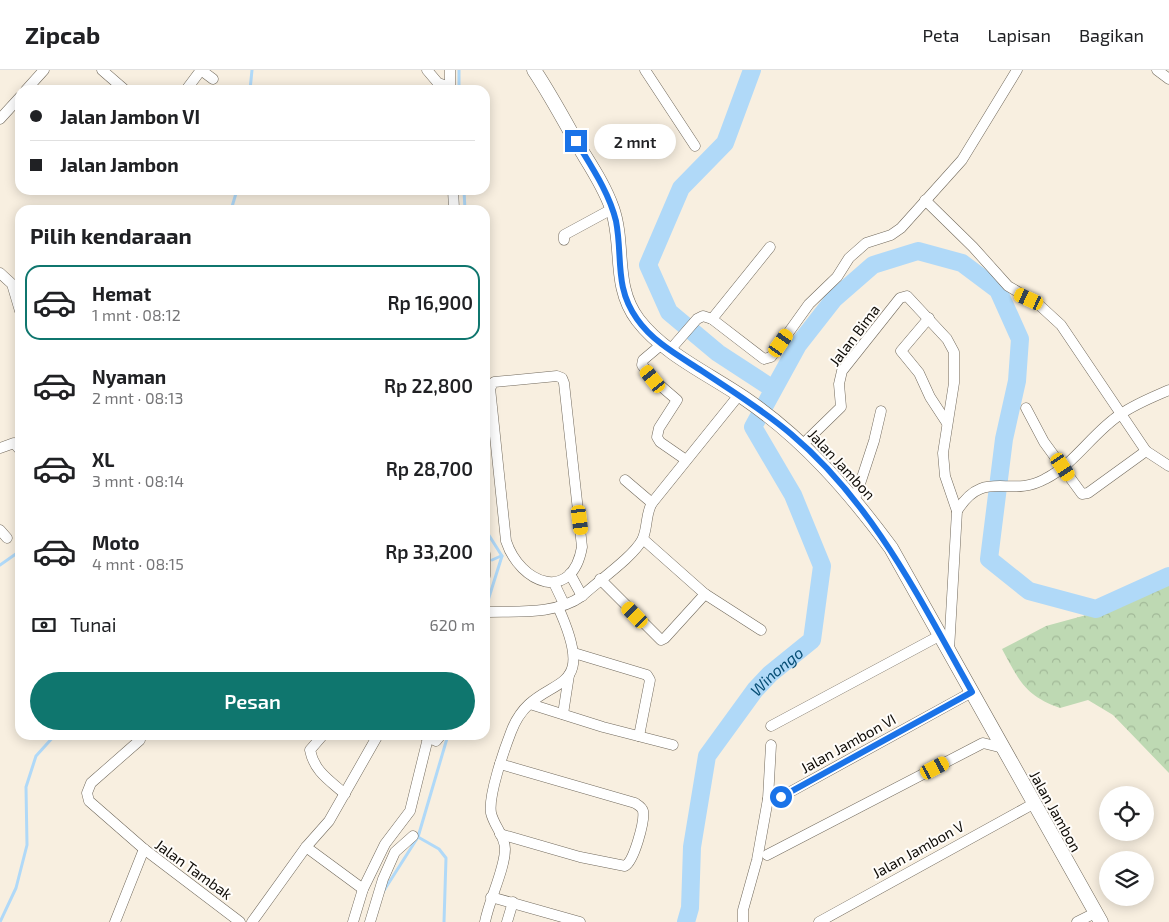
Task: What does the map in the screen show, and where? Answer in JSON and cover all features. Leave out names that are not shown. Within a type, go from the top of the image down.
[{"type":"main road","name":"Jalan Jambon","points":[[537,71],[606,191],[616,224],[623,292],[637,319],[666,347],[741,396],[791,434],[855,499],[891,548],[1098,918]]},
{"type":"street","points":[[30,85],[44,70]]},
{"type":"street","points":[[102,70],[119,85]]},
{"type":"street","points":[[190,85],[201,70],[213,79]]},
{"type":"street","points":[[427,70],[438,83],[443,85]]},
{"type":"street","points":[[450,70],[450,85]]},
{"type":"street","points":[[645,70],[695,146]]},
{"type":"street","points":[[686,460],[660,442],[657,437],[659,428],[677,400],[655,382],[642,364],[643,360],[682,336],[697,319],[703,316],[712,319],[764,359],[768,359],[809,304],[837,277],[849,258],[866,243],[891,236],[901,228],[962,160],[1017,70]]},
{"type":"street","points":[[1157,70],[1169,79]]},
{"type":"street","points":[[0,119],[15,102]]},
{"type":"street","points":[[925,200],[1008,286],[1033,300],[1061,325],[1146,451],[1169,466]]},
{"type":"street","points":[[564,240],[564,235],[612,209]]},
{"type":"street","points":[[712,319],[770,248]]},
{"type":"street","points":[[0,273],[12,284],[15,294]]},
{"type":"street","name":"Jalan Bima","points":[[802,444],[838,411],[841,400],[839,384],[842,371],[900,298],[904,296],[910,298],[928,318]]},
{"type":"street","points":[[947,423],[930,397],[919,373],[901,351],[928,318],[947,339],[955,360],[954,383],[947,423],[943,465],[957,512],[949,650]]},
{"type":"street","points":[[557,376],[562,378],[582,539],[581,554],[570,574],[554,583],[528,575],[514,560],[506,541],[490,388],[494,382],[557,376]]},
{"type":"street","points":[[957,512],[966,498],[983,486],[1013,486],[1038,482],[1063,467],[1120,414],[1169,390]]},
{"type":"street","points":[[490,612],[539,610],[574,602],[582,596],[638,546],[642,539],[648,510],[652,503],[741,396]]},
{"type":"street","points":[[1026,408],[1044,442],[1079,492],[1084,495],[1146,451]]},
{"type":"street","points":[[855,499],[874,441],[881,411]]},
{"type":"street","points":[[0,448],[15,445]]},
{"type":"street","points":[[625,480],[652,503]]},
{"type":"street","points":[[642,539],[705,594],[760,630]]},
{"type":"street","points":[[570,574],[582,596]]},
{"type":"street","points":[[600,579],[661,640],[665,638],[705,594]]},
{"type":"street","points":[[554,583],[574,653],[573,668],[569,675],[563,714]]},
{"type":"street","points":[[771,726],[940,636]]},
{"type":"street","points":[[574,653],[648,675],[650,680],[639,736]]},
{"type":"street","points":[[485,922],[505,850],[491,808],[500,764],[514,725],[530,704],[569,675]]},
{"type":"street","name":"Jalan Jambon VI","points":[[768,799],[781,797],[972,692]]},
{"type":"street","points":[[530,704],[673,745]]},
{"type":"street","points":[[140,740],[97,777],[91,783],[87,793],[92,806],[144,849]]},
{"type":"street","points":[[319,740],[310,750],[312,762],[318,770],[345,794]]},
{"type":"street","points":[[252,922],[306,847],[329,821],[375,740]]},
{"type":"street","points":[[353,922],[363,888],[385,844],[410,811],[424,740]]},
{"type":"street","points":[[743,922],[743,910],[757,860],[768,799],[771,744]]},
{"type":"street","points":[[766,855],[983,744],[1003,748]]},
{"type":"street","points":[[500,764],[635,803],[643,813],[634,856],[625,866],[580,857],[500,834]]},
{"type":"street","name":"Jalan Jambon V","points":[[819,922],[1033,804]]},
{"type":"street","points":[[370,922],[383,879],[395,852],[413,836]]},
{"type":"street","points":[[306,847],[363,888]]},
{"type":"street","name":"Jalan Tambak","points":[[115,922],[144,849],[240,922]]},
{"type":"street","points":[[491,896],[580,922]]},
{"type":"street","points":[[507,922],[512,902]]},
{"type":"street","points":[[1077,922],[1098,918]]},
{"type":"green space","points":[[1169,583],[1169,773],[1113,715],[1088,700],[1060,708],[1038,698],[1018,678],[1002,649],[1046,626],[1101,611]]},
{"type":"waterway","points":[[250,85],[252,70]]},
{"type":"waterway","points":[[459,70],[459,85]]},
{"type":"waterway","points":[[752,70],[725,143],[681,188],[648,265],[669,312],[718,353],[773,389]]},
{"type":"waterway","points":[[232,205],[236,195]]},
{"type":"waterway","points":[[464,195],[465,205]]},
{"type":"waterway","name":"Winongo","points":[[686,922],[690,908],[692,847],[707,756],[755,690],[770,674],[812,640],[822,566],[793,495],[753,427],[798,345],[834,299],[873,265],[918,251],[962,263],[998,290],[1020,339],[1017,381],[1004,439],[989,559],[1029,591],[1096,609],[1169,576]]},
{"type":"waterway","points":[[490,537],[502,556]]},
{"type":"waterway","points":[[0,565],[15,554]]},
{"type":"waterway","points":[[492,560],[501,556]]},
{"type":"waterway","points":[[490,594],[502,556]]},
{"type":"waterway","points":[[0,922],[16,888],[27,845],[26,787],[36,756],[50,740]]},
{"type":"waterway","points":[[383,892],[418,837],[447,740]]},
{"type":"waterway","points":[[418,837],[439,849],[446,858],[444,922]]},
{"type":"route","points":[[576,141],[606,191],[616,224],[623,292],[637,319],[662,344],[744,398],[791,434],[855,499],[891,548],[972,692],[781,797]]}]
